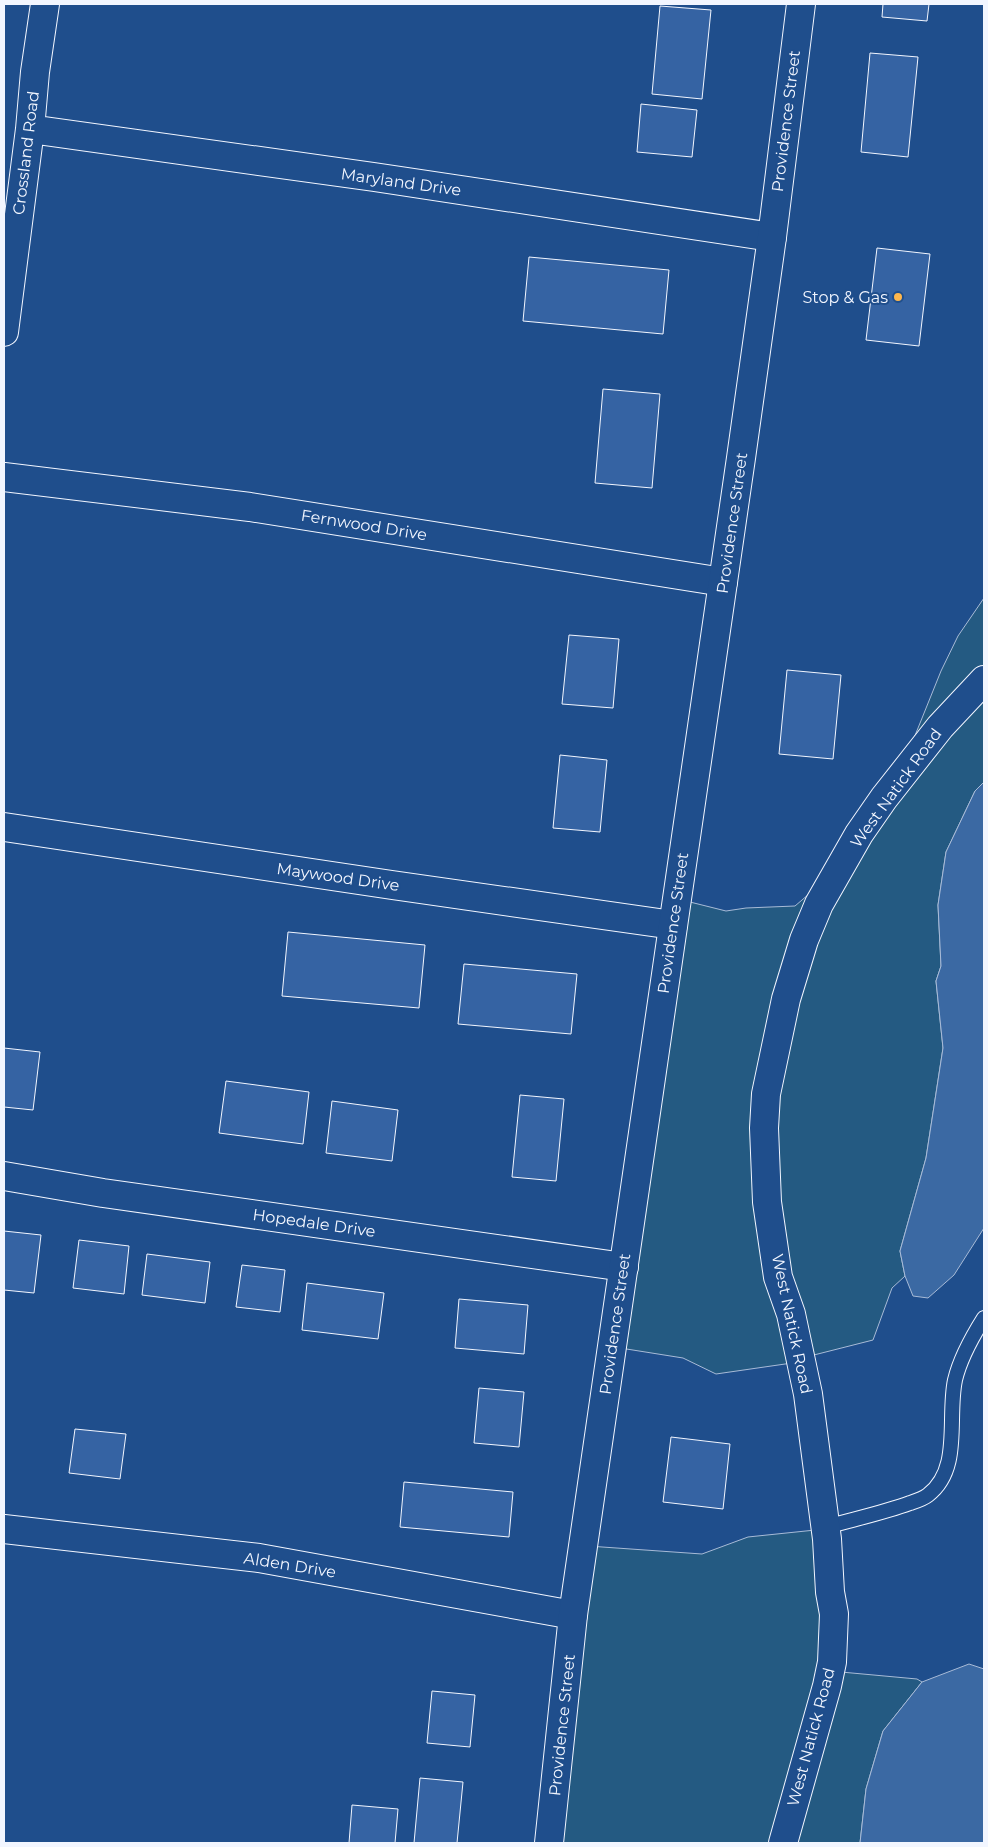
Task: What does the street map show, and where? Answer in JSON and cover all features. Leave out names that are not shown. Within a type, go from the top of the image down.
[{"type":"street","name":"Crossland Road","points":[[4,332],[45,4]]},
{"type":"street","name":"Providence Street","points":[[549,1843],[573,1615],[772,238],[801,4]]},
{"type":"street","name":"Maryland Drive","points":[[30,129],[374,177],[772,238]]},
{"type":"street","name":"Fernwood Drive","points":[[4,476],[250,506],[723,582]]},
{"type":"street","name":"West Natick Road","points":[[783,1843],[832,1662],[834,1614],[830,1592],[826,1527],[808,1394],[790,1314],[778,1277],[767,1202],[764,1128],[766,1094],[786,999],[804,940],[819,904],[859,834],[884,798],[940,727],[984,680]]},
{"type":"street","name":"Maywood Drive","points":[[4,827],[392,885],[673,924]]},
{"type":"street","name":"Hopedale Drive","points":[[4,1176],[113,1194],[624,1267]]},
{"type":"street","name":"Alden Drive","points":[[4,1529],[259,1558],[573,1615]]},
{"type":"lane","points":[[826,1527],[902,1506],[927,1496],[943,1479],[950,1456],[955,1380],[971,1339],[984,1318]]},
{"type":"shaded area","points":[[984,598],[984,782],[975,791],[946,852],[938,905],[941,966],[936,981],[943,1048],[926,1158],[900,1251],[905,1276],[892,1288],[873,1340],[806,1357],[799,1362],[716,1374],[683,1358],[614,1347],[682,900],[726,911],[746,908],[795,906],[823,882],[914,738],[941,671],[958,636]]},
{"type":"shaded area","points":[[984,782],[984,1228],[954,1275],[928,1298],[913,1296],[905,1276],[900,1251],[926,1158],[943,1048],[936,981],[941,966],[938,905],[946,852],[975,791]]},
{"type":"shaded area","points":[[825,1529],[841,1672],[917,1679],[922,1682],[883,1731],[866,1789],[860,1843],[550,1843],[588,1546],[702,1554],[748,1537]]},
{"type":"shaded area","points":[[969,1664],[984,1669],[984,1843],[860,1843],[866,1789],[883,1731],[922,1682]]},
{"type":"building","points":[[883,4],[929,4],[927,21],[882,17]]},
{"type":"building","points":[[660,6],[711,10],[702,99],[652,94]]},
{"type":"building","points":[[870,53],[918,57],[908,157],[861,152]]},
{"type":"building","points":[[641,104],[697,110],[692,157],[637,152]]},
{"type":"building","name":"Stop & Gas","points":[[877,248],[930,254],[919,346],[866,340]]},
{"type":"building","points":[[529,257],[669,270],[663,334],[523,321]]},
{"type":"building","points":[[603,389],[660,394],[652,488],[595,483]]},
{"type":"building","points":[[569,635],[619,639],[613,708],[562,704]]},
{"type":"building","points":[[787,670],[841,675],[833,759],[779,754]]},
{"type":"building","points":[[560,755],[607,760],[600,832],[553,828]]},
{"type":"building","points":[[288,932],[425,945],[419,1008],[282,996]]},
{"type":"building","points":[[464,964],[577,974],[571,1034],[458,1024]]},
{"type":"building","points":[[4,1048],[40,1052],[33,1110],[4,1107]]},
{"type":"building","points":[[226,1081],[309,1092],[303,1144],[219,1133]]},
{"type":"building","points":[[520,1095],[564,1099],[556,1181],[512,1177]]},
{"type":"building","points":[[332,1101],[398,1110],[392,1161],[326,1153]]},
{"type":"building","points":[[4,1231],[41,1235],[34,1293],[4,1290]]},
{"type":"building","points":[[79,1240],[129,1246],[124,1294],[73,1288]]},
{"type":"building","points":[[147,1254],[210,1262],[205,1303],[142,1295]]},
{"type":"building","points":[[242,1265],[285,1270],[280,1312],[236,1307]]},
{"type":"building","points":[[307,1283],[384,1293],[378,1339],[302,1330]]},
{"type":"building","points":[[459,1299],[528,1305],[524,1354],[455,1348]]},
{"type":"building","points":[[479,1388],[524,1392],[519,1447],[474,1443]]},
{"type":"building","points":[[75,1429],[126,1434],[120,1479],[69,1473]]},
{"type":"building","points":[[671,1437],[730,1444],[723,1509],[663,1502]]},
{"type":"building","points":[[404,1482],[513,1492],[509,1537],[400,1527]]},
{"type":"building","points":[[432,1691],[475,1695],[470,1747],[427,1743]]},
{"type":"building","points":[[420,1778],[463,1782],[457,1843],[414,1843]]},
{"type":"building","points":[[352,1805],[398,1809],[395,1843],[349,1843]]},
{"type":"place","name":"Stop & Gas","points":[[898,297]]}]
